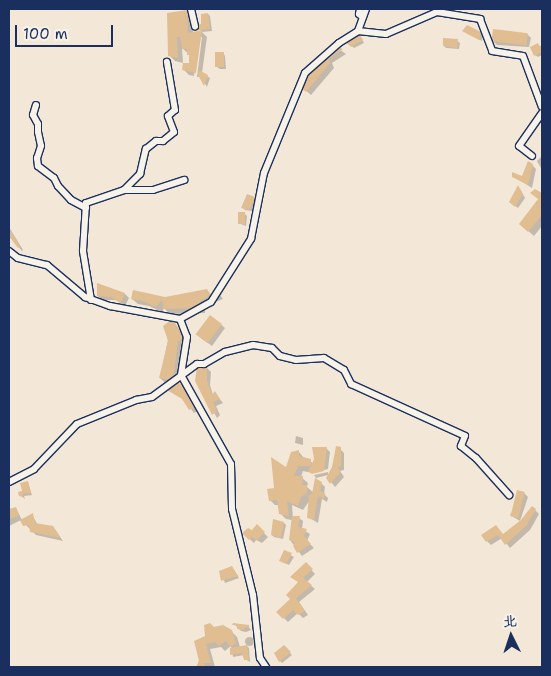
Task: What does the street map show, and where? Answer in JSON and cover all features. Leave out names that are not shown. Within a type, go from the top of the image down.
[{"type":"street","points":[[191,9],[195,27]]},
{"type":"street","points":[[360,9],[359,14],[363,17]]},
{"type":"street","points":[[9,251],[18,258],[47,265],[85,297],[110,306],[180,319],[211,302],[251,239],[264,173],[304,73],[339,43],[358,30],[366,9]]},
{"type":"street","points":[[358,30],[386,34],[436,10],[480,19],[492,51],[523,56],[542,107]]},
{"type":"street","points":[[124,190],[140,174],[146,149],[156,141],[163,141],[174,132],[168,116],[175,110],[167,62]]},
{"type":"street","points":[[36,105],[33,115],[38,124],[41,146],[37,158],[38,166],[54,178],[58,186],[71,200],[86,208]]},
{"type":"street","points":[[532,156],[519,146],[542,113]]},
{"type":"street","points":[[91,300],[83,251],[86,203],[124,190],[153,190],[184,180]]},
{"type":"street","points":[[180,319],[187,337],[181,375],[231,464],[232,510],[253,595],[260,658],[266,667]]},
{"type":"street","points":[[9,482],[34,469],[77,424],[136,400],[152,397],[196,364],[204,364],[225,352],[254,345],[272,348],[280,356],[296,360],[324,358],[344,370],[350,384],[466,436],[461,446],[476,458],[509,495]]},
{"type":"building","points":[[187,10],[188,33],[202,30],[196,73],[182,70],[183,63],[189,63],[189,55],[187,55],[187,49],[182,49],[180,37],[177,37],[178,58],[168,56],[167,13]]},
{"type":"building","points":[[208,13],[210,29],[198,30],[197,25],[201,24],[201,14]]},
{"type":"building","points":[[467,25],[481,32],[479,40],[462,31]]},
{"type":"building","points":[[493,29],[528,33],[526,45],[492,41]]},
{"type":"building","points":[[358,32],[363,40],[351,47],[345,41]]},
{"type":"building","points":[[443,38],[458,39],[457,48],[443,46]]},
{"type":"building","points":[[538,43],[539,46],[542,46],[542,52],[534,56],[530,47]]},
{"type":"building","points":[[336,46],[343,49],[329,59],[330,63],[306,92],[299,86]]},
{"type":"building","points":[[215,52],[224,52],[224,67],[215,67]]},
{"type":"building","points":[[199,70],[208,75],[204,86],[198,75]]},
{"type":"building","points":[[528,161],[533,164],[528,185],[512,177],[512,172],[522,176]]},
{"type":"building","points":[[518,185],[523,194],[515,207],[509,202]]},
{"type":"building","points":[[535,189],[542,193],[542,215],[528,232],[519,224],[538,199],[530,193]]},
{"type":"building","points":[[247,194],[255,197],[249,210],[241,208]]},
{"type":"building","points":[[238,212],[245,212],[245,224],[238,224]]},
{"type":"building","points":[[9,228],[20,246],[18,248],[9,236]]},
{"type":"building","points":[[97,283],[125,293],[121,303],[111,297],[97,296]]},
{"type":"building","points":[[207,289],[211,295],[200,301],[200,308],[163,309],[162,300],[156,307],[143,301],[131,299],[133,290],[165,297]]},
{"type":"building","points":[[210,315],[222,324],[208,343],[196,334]]},
{"type":"building","points":[[172,319],[185,337],[178,341],[173,380],[159,378],[168,341],[163,326]]},
{"type":"building","points":[[197,367],[207,367],[207,380],[212,395],[215,391],[220,399],[213,402],[217,411],[212,415],[195,381]]},
{"type":"building","points":[[177,381],[187,390],[195,407],[189,410],[182,399],[167,390]]},
{"type":"building","points":[[336,446],[341,447],[341,466],[337,467],[341,472],[330,484],[326,478],[332,467]]},
{"type":"building","points":[[312,447],[327,447],[324,471],[312,474],[308,471],[314,459]]},
{"type":"building","points":[[299,450],[299,456],[311,459],[311,466],[298,466],[294,476],[303,476],[302,485],[307,485],[307,493],[301,497],[298,506],[287,501],[289,516],[279,514],[277,500],[269,501],[267,489],[274,488],[271,457],[286,467],[291,452]]},
{"type":"building","points":[[315,478],[322,482],[320,491],[325,493],[324,499],[318,496],[314,520],[307,518],[309,495],[312,494]]},
{"type":"building","points":[[28,481],[31,493],[23,494],[23,497],[19,496],[18,492],[22,491],[20,483]]},
{"type":"building","points":[[517,490],[525,492],[518,518],[510,516]]},
{"type":"building","points":[[532,506],[536,509],[526,526],[505,545],[498,535],[486,542],[481,535],[496,525],[503,534],[521,520]]},
{"type":"building","points":[[16,507],[19,516],[9,519],[9,509]]},
{"type":"building","points":[[33,513],[35,523],[53,526],[61,538],[30,532],[29,525],[23,526],[20,520]]},
{"type":"building","points":[[292,516],[300,516],[298,527],[307,529],[304,536],[311,544],[297,553],[293,546],[295,542],[289,540]]},
{"type":"building","points":[[273,519],[284,522],[281,538],[271,535]]},
{"type":"building","points":[[257,524],[265,532],[257,540],[252,537],[249,540],[242,533],[248,528],[252,530]]},
{"type":"building","points":[[284,550],[292,553],[286,564],[279,561]]},
{"type":"building","points":[[306,562],[313,569],[303,578],[312,585],[296,598],[305,611],[298,615],[293,610],[283,619],[276,612],[290,599],[286,595],[298,582],[290,577]]},
{"type":"building","points":[[232,566],[238,576],[221,581],[219,571]]},
{"type":"building","points":[[210,623],[214,627],[223,625],[232,630],[236,643],[230,647],[226,641],[219,646],[215,642],[206,644],[211,663],[204,663],[205,667],[196,667],[199,661],[194,641],[205,636],[204,625]]},
{"type":"building","points":[[233,623],[249,625],[249,628],[237,629],[237,625],[232,625]]},
{"type":"building","points":[[247,645],[249,660],[244,660],[242,653],[230,655],[230,648]]},
{"type":"building","points":[[284,645],[291,652],[279,662],[274,653]]}]
